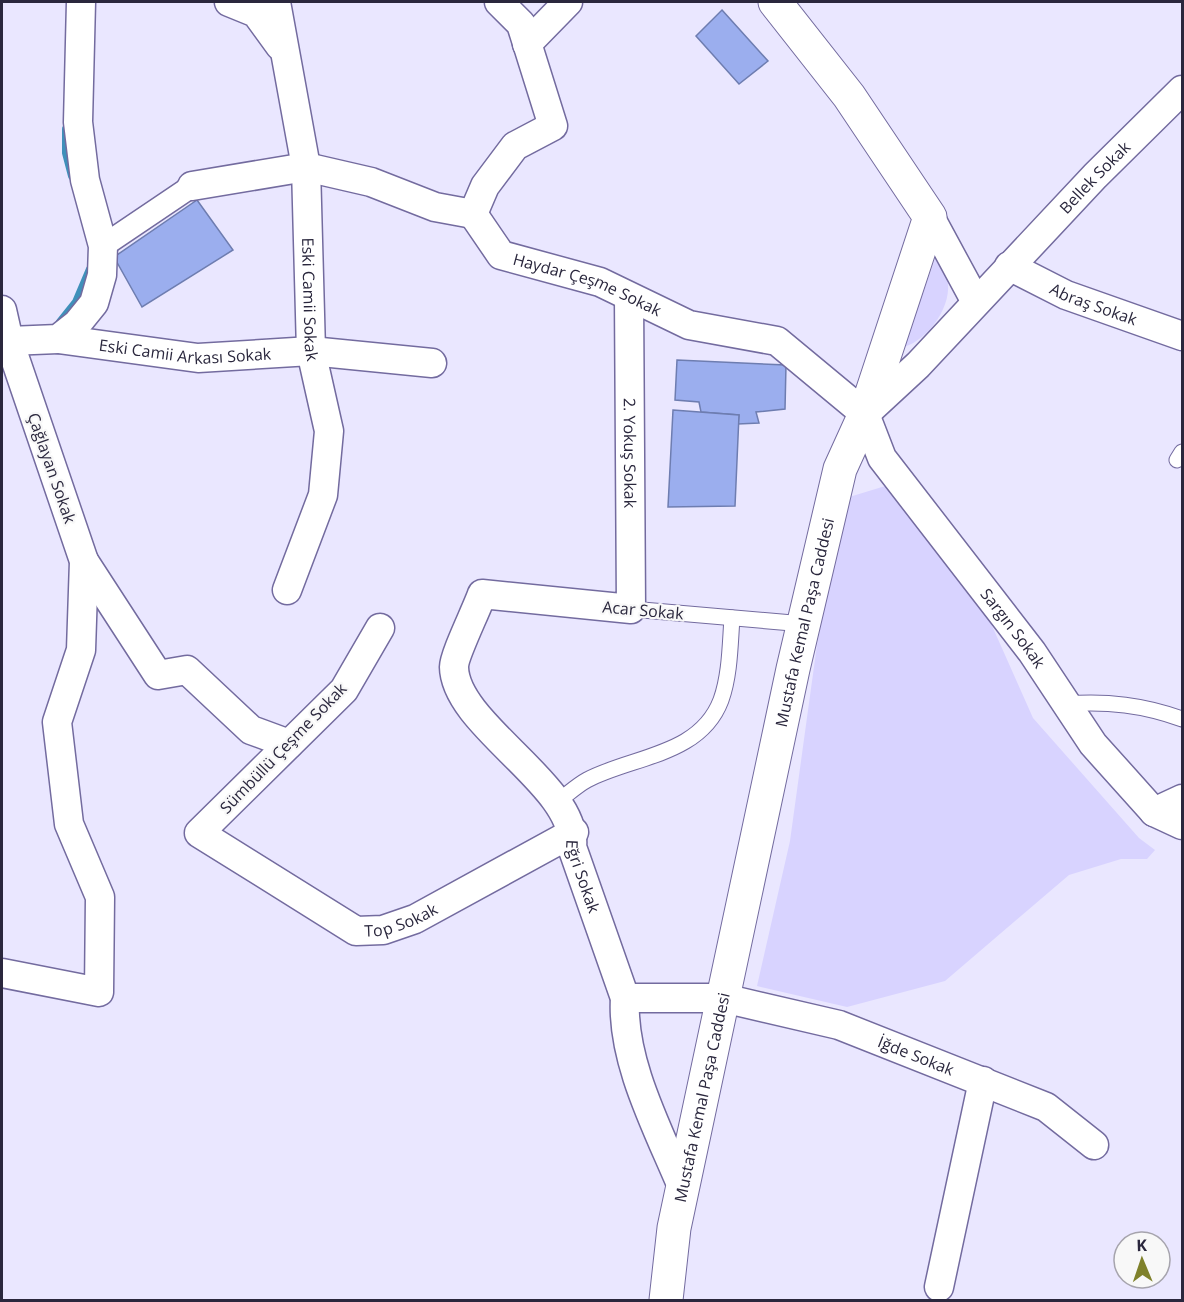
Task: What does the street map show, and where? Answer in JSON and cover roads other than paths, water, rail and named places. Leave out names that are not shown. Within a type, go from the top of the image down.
[{"type":"street","points":[[5,341],[58,339],[77,324],[94,303],[102,275],[103,246],[85,180],[78,122],[81,2]]},
{"type":"street","points":[[229,2],[256,13],[284,52]]},
{"type":"street","name":"Eski Camii Sokak","points":[[276,2],[306,167],[311,351],[329,431],[323,495],[287,590]]},
{"type":"street","points":[[103,246],[192,186],[306,167],[371,182],[435,207],[473,214],[485,186],[515,146],[553,126],[521,24],[500,2]]},
{"type":"street","points":[[527,44],[568,2]]},
{"type":"street","points":[[775,2],[849,96],[930,217],[976,302]]},
{"type":"street","name":"Bellek Sokak","points":[[865,414],[918,364],[1009,266],[1181,92]]},
{"type":"street","name":"Haydar Çeşme Sokak","points":[[473,214],[501,255],[600,282],[689,325],[777,341],[865,414]]},
{"type":"street","name":"Mustafa Kemal Paşa Caddesi","points":[[666,1300],[674,1228],[804,624],[840,469],[865,414],[930,217]]},
{"type":"street","name":"Abraş Sokak","points":[[1009,266],[1066,295],[1182,336]]},
{"type":"street","name":"2. Yokuş Sokak","points":[[629,297],[631,609]]},
{"type":"street","name":"Çağlayan Sokak","points":[[2,310],[5,341],[84,561],[81,650],[57,722],[69,824],[100,897],[99,992],[2,973]]},
{"type":"street","name":"Eski Camii Arkası Sokak","points":[[58,339],[198,358],[311,351],[432,363]]},
{"type":"street","name":"Sargın Sokak","points":[[865,414],[882,458],[1032,652],[1093,744],[1154,812],[1182,825]]},
{"type":"street","points":[[84,561],[158,675],[187,669],[250,730],[289,744]]},
{"type":"street","name":"Acar Sokak","points":[[482,594],[631,609]]},
{"type":"street","name":"Eğri Sokak","points":[[482,594],[454,667],[464,699],[557,802],[574,832],[572,848],[625,998],[624,1017],[642,1091],[683,1188]]},
{"type":"street","name":"Sümbüllü Çeşme Sokak","points":[[199,833],[344,690],[380,628]]},
{"type":"street","points":[[1154,812],[1182,799]]},
{"type":"street","name":"Top Sokak","points":[[199,833],[356,931],[383,930],[415,919],[574,832]]},
{"type":"street","name":"İğde Sokak","points":[[625,998],[723,998],[839,1025],[1046,1107],[1094,1145]]},
{"type":"street","points":[[939,1287],[983,1081]]},
{"type":"lane","name":"Acar Sokak","points":[[631,609],[804,624]]},
{"type":"lane","points":[[557,802],[586,780],[645,760],[694,738],[720,703],[723,694],[732,618]]},
{"type":"lane","points":[[1066,704],[1119,703],[1150,708],[1182,719]]},
{"type":"waterway","points":[[66,129],[66,153],[72,176]]},
{"type":"waterway","points":[[60,322],[76,302],[90,269]]}]
